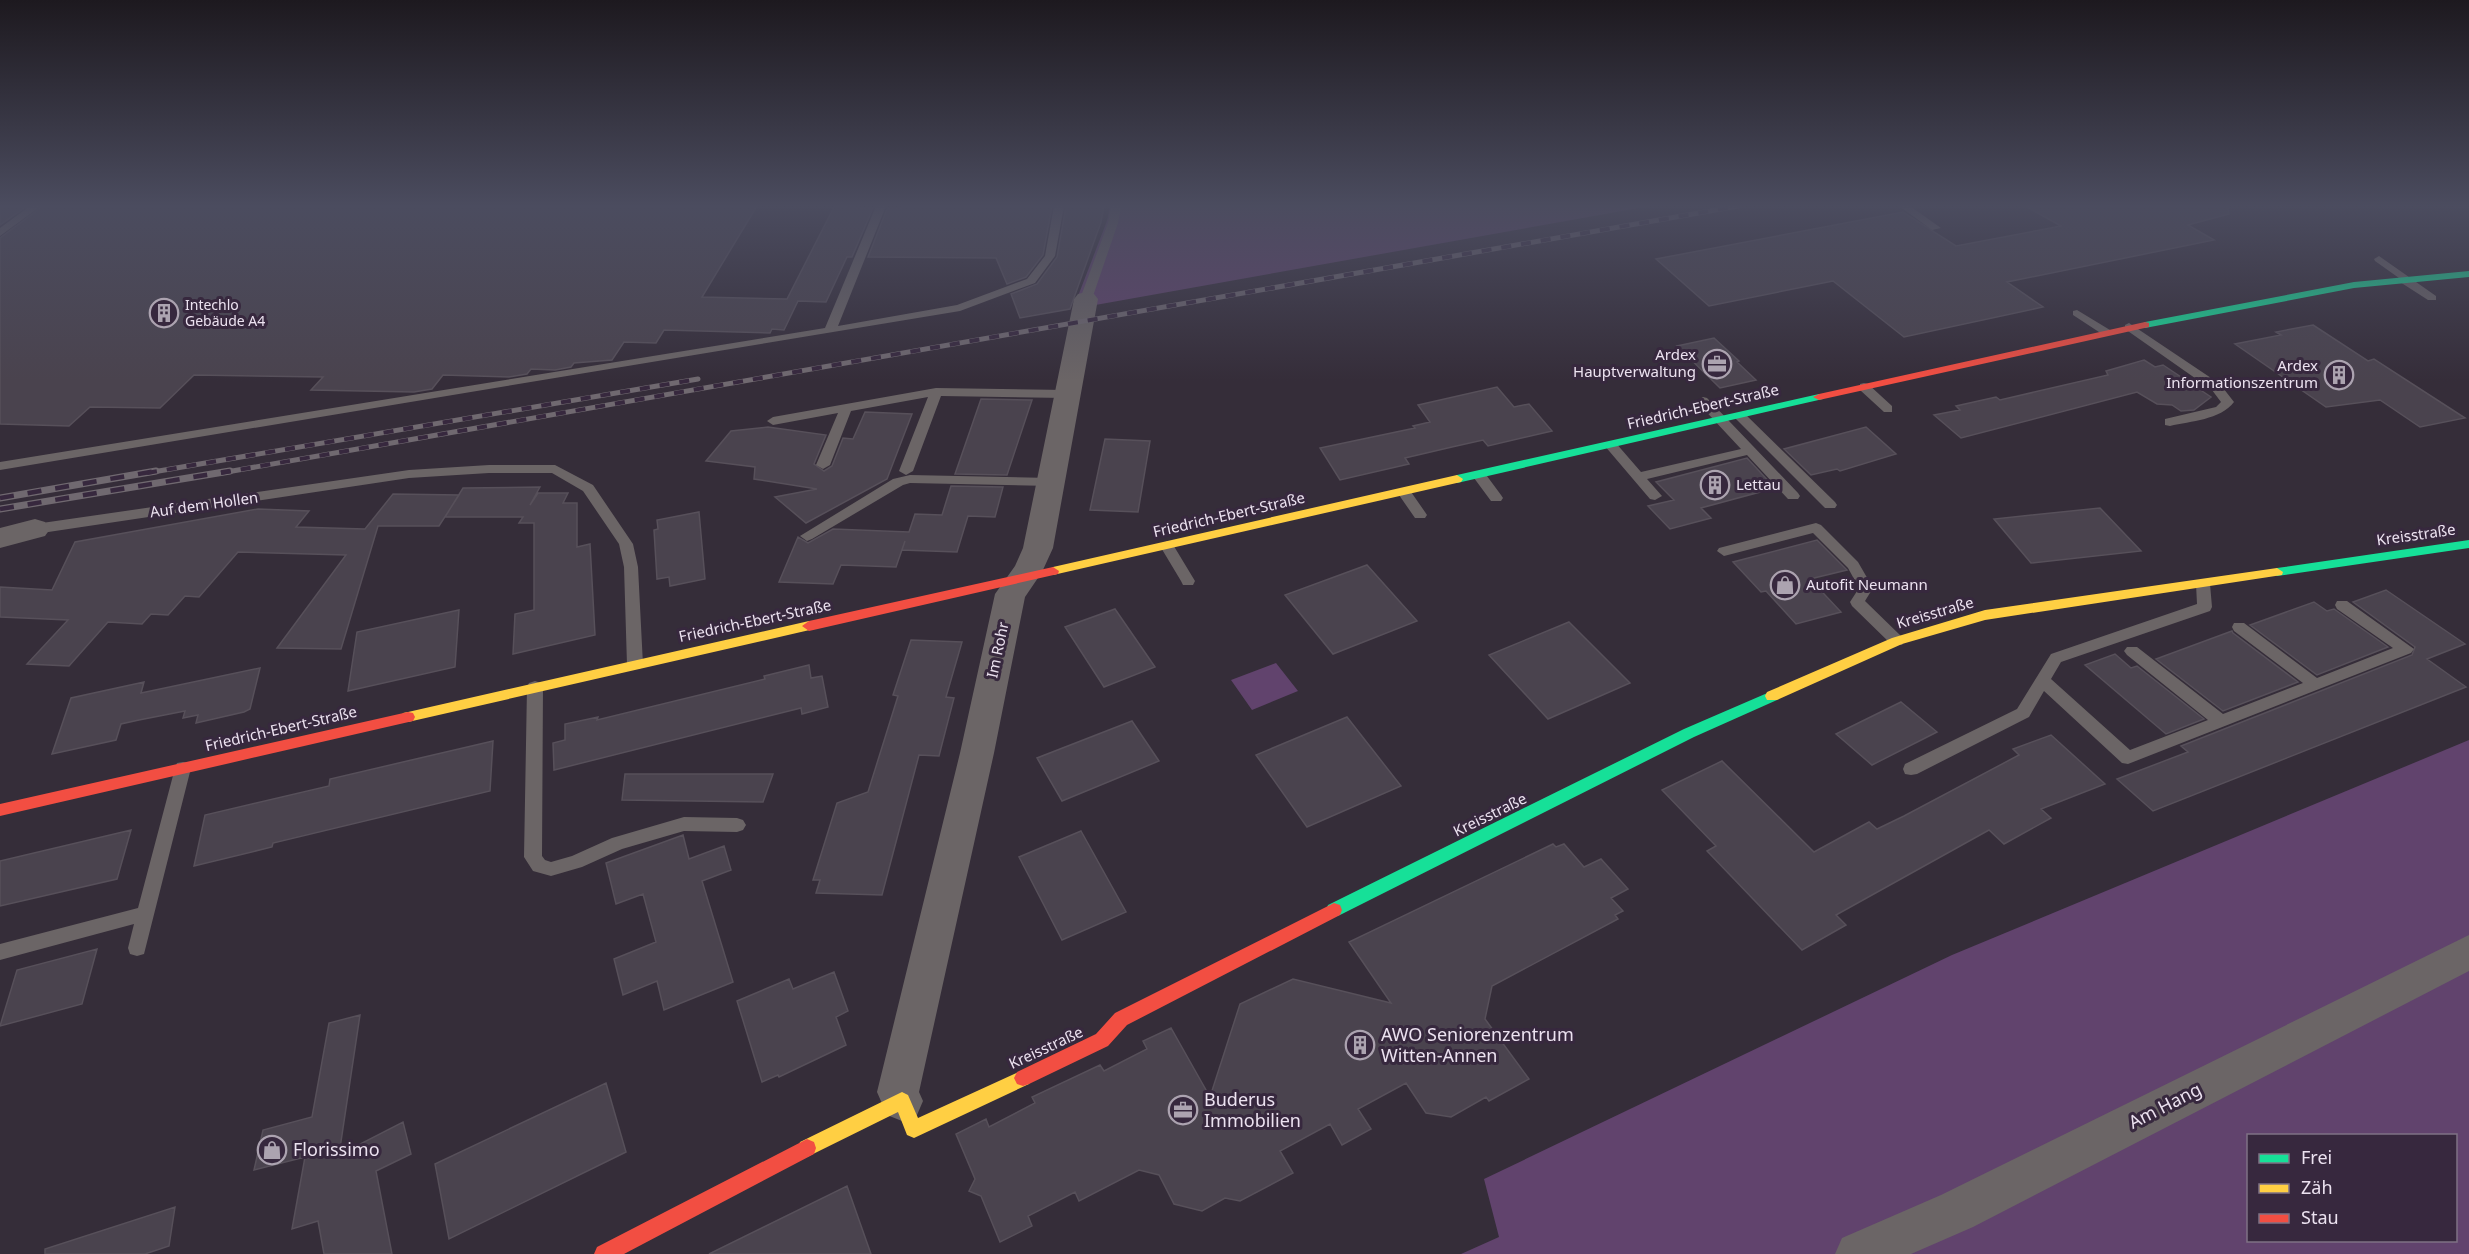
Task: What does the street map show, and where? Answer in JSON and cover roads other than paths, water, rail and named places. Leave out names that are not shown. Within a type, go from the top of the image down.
[{"type":"street","name":"Friedrich-Ebert-Straße","points":[[0,810],[2129,327],[2354,285],[2469,274]]},
{"type":"street","name":"Im Rohr","points":[[902,1101],[898,1092],[974,765],[1010,594],[1023,579],[1039,550],[1066,394],[1086,299]]},
{"type":"street","name":"Auf dem Hollen","points":[[0,538],[35,529]]},
{"type":"street","name":"Kreisstraße","points":[[902,1101],[914,1129],[1102,1040],[1121,1019],[1329,912],[1689,733],[1897,640],[1985,615],[2469,544]]},
{"type":"street","name":"Am Hang","points":[[1858,1254],[1957,1211],[2469,952]]},
{"type":"street","points":[[604,1254],[902,1101]]},
{"type":"lane","points":[[830,331],[857,265]]},
{"type":"lane","points":[[0,466],[960,308],[1031,281],[1044,265]]},
{"type":"lane","name":"Im Rohr","points":[[1086,299],[1098,265]]},
{"type":"lane","points":[[2386,265],[2432,298]]},
{"type":"lane","points":[[2077,313],[2106,332]]},
{"type":"lane","points":[[2129,327],[2216,387],[2228,402],[2220,410],[2170,422]]},
{"type":"lane","points":[[1864,387],[1888,409]]},
{"type":"lane","points":[[773,422],[936,392],[1066,394]]},
{"type":"lane","points":[[906,471],[936,392]]},
{"type":"lane","points":[[1703,401],[1752,450],[1793,496]]},
{"type":"lane","points":[[823,465],[846,408]]},
{"type":"lane","points":[[1740,416],[1830,505]]},
{"type":"lane","points":[[1610,445],[1655,496]]},
{"type":"lane","points":[[1638,477],[1752,450]]},
{"type":"lane","name":"Auf dem Hollen","points":[[35,529],[409,474],[489,469],[555,469],[588,488],[626,543],[631,567],[635,665]]},
{"type":"lane","points":[[1479,475],[1496,498]]},
{"type":"lane","points":[[807,536],[898,482],[910,479],[1051,482]]},
{"type":"lane","points":[[1404,492],[1420,515]]},
{"type":"lane","points":[[1724,551],[1816,528],[1852,565],[1866,588],[1857,602],[1897,640]]},
{"type":"lane","points":[[1167,546],[1188,581]]},
{"type":"lane","points":[[1911,769],[2023,713],[2056,658],[2205,607],[2203,584]]},
{"type":"lane","points":[[2042,680],[2128,758],[2406,650],[2342,605]]},
{"type":"lane","points":[[2239,627],[2316,685]]},
{"type":"lane","points":[[2132,651],[2221,722]]},
{"type":"lane","points":[[535,687],[533,856],[539,866],[551,868],[576,862],[618,843],[684,824],[737,825]]},
{"type":"lane","points":[[137,948],[183,768]]},
{"type":"lane","points":[[0,952],[144,914]]},
{"type":"railway","points":[[221,473],[1406,265]]},
{"type":"railway","points":[[147,473],[698,379]]},
{"type":"railway","points":[[0,498],[156,471]]},
{"type":"railway","points":[[0,509],[230,471]]},
{"type":"place","name":"Intechlo Gebäude A4","points":[[164,313]]},
{"type":"place","name":"Ardex Hauptverwaltung","points":[[1717,364]]},
{"type":"place","name":"Ardex Informationszentrum","points":[[2339,375]]},
{"type":"place","name":"Lettau","points":[[1715,485]]},
{"type":"place","name":"Autofit Neumann","points":[[1785,585]]},
{"type":"place","name":"AWO Seniorenzentrum Witten-Annen","points":[[1360,1045]]},
{"type":"place","name":"Buderus Immobilien","points":[[1183,1110]]},
{"type":"place","name":"Florissimo","points":[[272,1150]]}]
